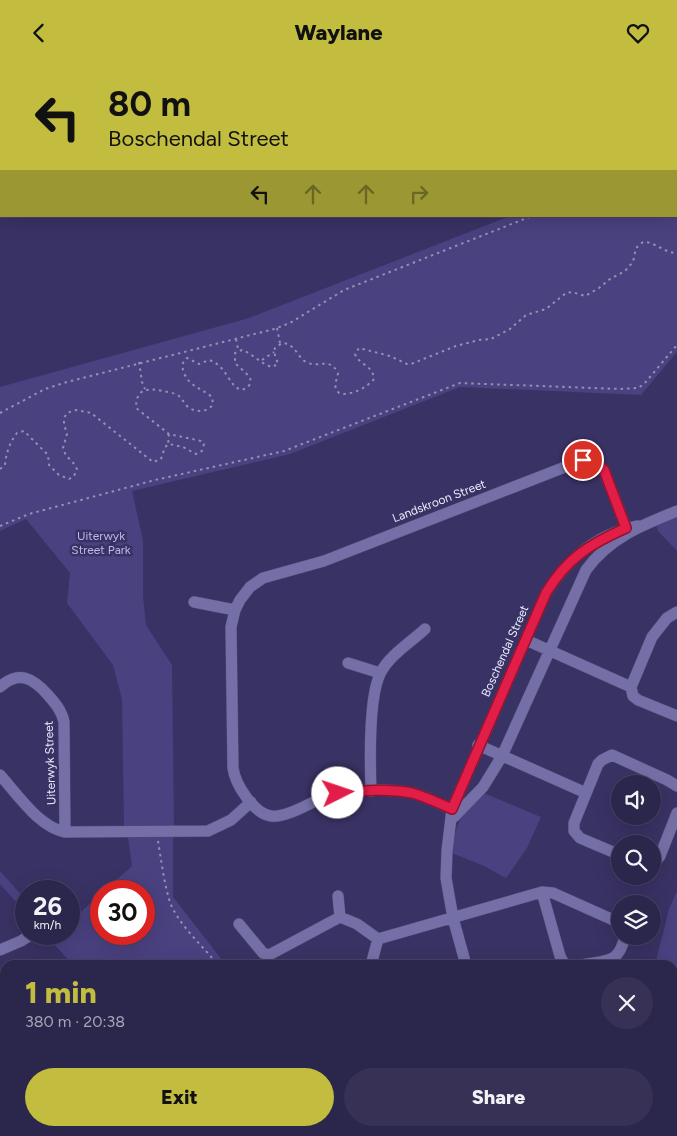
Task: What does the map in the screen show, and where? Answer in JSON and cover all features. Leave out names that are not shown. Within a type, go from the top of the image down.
[{"type":"street","name":"Landskroon Street","points":[[454,814],[411,793],[371,791],[345,792],[330,795],[276,817],[260,813],[236,781],[233,768],[231,627],[235,610],[244,593],[263,578],[324,561],[583,460],[593,461],[604,470],[627,531]]},
{"type":"street","name":"Boschendal Street","points":[[465,960],[453,918],[446,878],[447,846],[454,814],[478,745],[546,593],[568,563],[593,544],[677,511]]},
{"type":"street","name":"Boschendal Street","points":[[454,814],[482,787],[502,756],[586,569],[604,549],[627,531]]},
{"type":"street","points":[[194,602],[235,610]]},
{"type":"street","points":[[677,612],[667,618],[652,637],[631,687],[631,692],[638,700],[677,716]]},
{"type":"street","points":[[371,791],[372,712],[380,673],[392,658],[425,629]]},
{"type":"street","points":[[526,640],[631,687]]},
{"type":"street","points":[[348,663],[380,673]]},
{"type":"street","name":"Uiterwyk Street","points":[[0,687],[14,678],[30,679],[40,685],[61,712],[64,722],[65,832]]},
{"type":"street","points":[[478,745],[586,793]]},
{"type":"street","points":[[611,851],[580,838],[574,831],[574,823],[598,764],[602,760],[612,755],[677,786]]},
{"type":"street","name":"Uiterwyk Street","points":[[0,775],[42,822],[54,829],[65,832],[208,831],[231,820],[251,803]]},
{"type":"street","points":[[661,853],[677,813]]},
{"type":"street","points":[[542,892],[562,960]]},
{"type":"street","points":[[340,917],[356,924],[378,939],[542,892],[553,893],[611,919]]},
{"type":"street","points":[[338,896],[340,917]]},
{"type":"street","points":[[239,924],[263,953],[269,955],[340,917]]},
{"type":"street","points":[[372,960],[378,939]]},
{"type":"street","points":[[0,950],[15,944]]},
{"type":"street","points":[[602,960],[614,957],[623,945]]},
{"type":"path","points":[[0,413],[44,389],[139,362],[277,328],[290,323],[344,290],[529,217]]},
{"type":"path","points":[[259,361],[266,359],[280,344],[286,343],[291,345],[308,363],[318,365],[329,364],[338,373],[334,382],[335,389],[339,393],[347,394],[364,388],[374,379],[370,369],[357,359],[355,354],[359,348],[407,364],[415,363],[456,346],[499,336],[510,329],[520,318],[546,309],[566,293],[572,292],[588,295],[625,271],[633,261],[636,248],[643,242],[654,244],[670,253],[677,253]]},
{"type":"path","points":[[277,328],[280,344]]},
{"type":"path","points":[[236,339],[239,350]]},
{"type":"path","points":[[0,526],[29,514],[155,480],[284,451],[460,383],[620,389],[638,388],[644,384],[677,345]]},
{"type":"path","points":[[181,352],[186,359],[191,359],[199,364],[209,360],[213,361],[224,369],[234,386],[242,390],[250,383],[250,379],[246,372],[235,363],[234,353],[239,350],[247,352],[268,367],[276,366],[278,361],[275,349]]},
{"type":"path","points":[[167,446],[169,444],[183,447],[196,454],[202,451],[204,447],[201,441],[166,432],[136,408],[138,395],[146,390],[175,394],[180,396],[187,407],[191,409],[207,411],[211,408],[214,404],[212,397],[193,386],[186,379],[182,369],[186,359]]},
{"type":"path","points":[[139,362],[143,385],[146,390]]},
{"type":"path","points":[[0,469],[5,465],[7,452],[13,438],[17,433],[24,431],[48,455],[51,469],[64,478],[69,479],[74,476],[77,469],[66,456],[63,448],[67,434],[64,418],[67,413],[72,411],[81,410],[91,413],[153,462],[161,459],[167,446],[169,436],[166,432]]},
{"type":"path","points":[[156,831],[169,900],[178,917],[214,960]]},
{"type":"green space","name":"Uiterwyk Street Park","points":[[507,217],[677,217],[677,352],[641,395],[460,387],[290,454],[132,491],[143,540],[143,596],[146,625],[172,665],[174,826],[124,827],[122,699],[113,665],[67,603],[70,573],[26,519],[0,531],[0,387],[249,318]]},
{"type":"green space","points":[[677,517],[677,551],[658,531],[656,525]]},
{"type":"green space","points":[[481,792],[541,817],[527,848],[506,878],[484,866],[452,853],[458,826],[469,807]]},
{"type":"green space","points":[[173,836],[173,897],[222,960],[68,960],[55,945],[80,945],[80,913],[90,903],[90,945],[155,945],[155,880],[116,880],[132,866],[128,837]]},
{"type":"green space","points":[[0,871],[15,888],[15,901],[0,884]]},
{"type":"green space","points":[[677,891],[677,960],[656,960],[669,909]]},
{"type":"route","points":[[338,793],[371,791],[405,792],[418,795],[452,809],[486,728],[552,583],[568,563],[585,549],[626,528],[604,470],[593,461],[583,460]]}]
